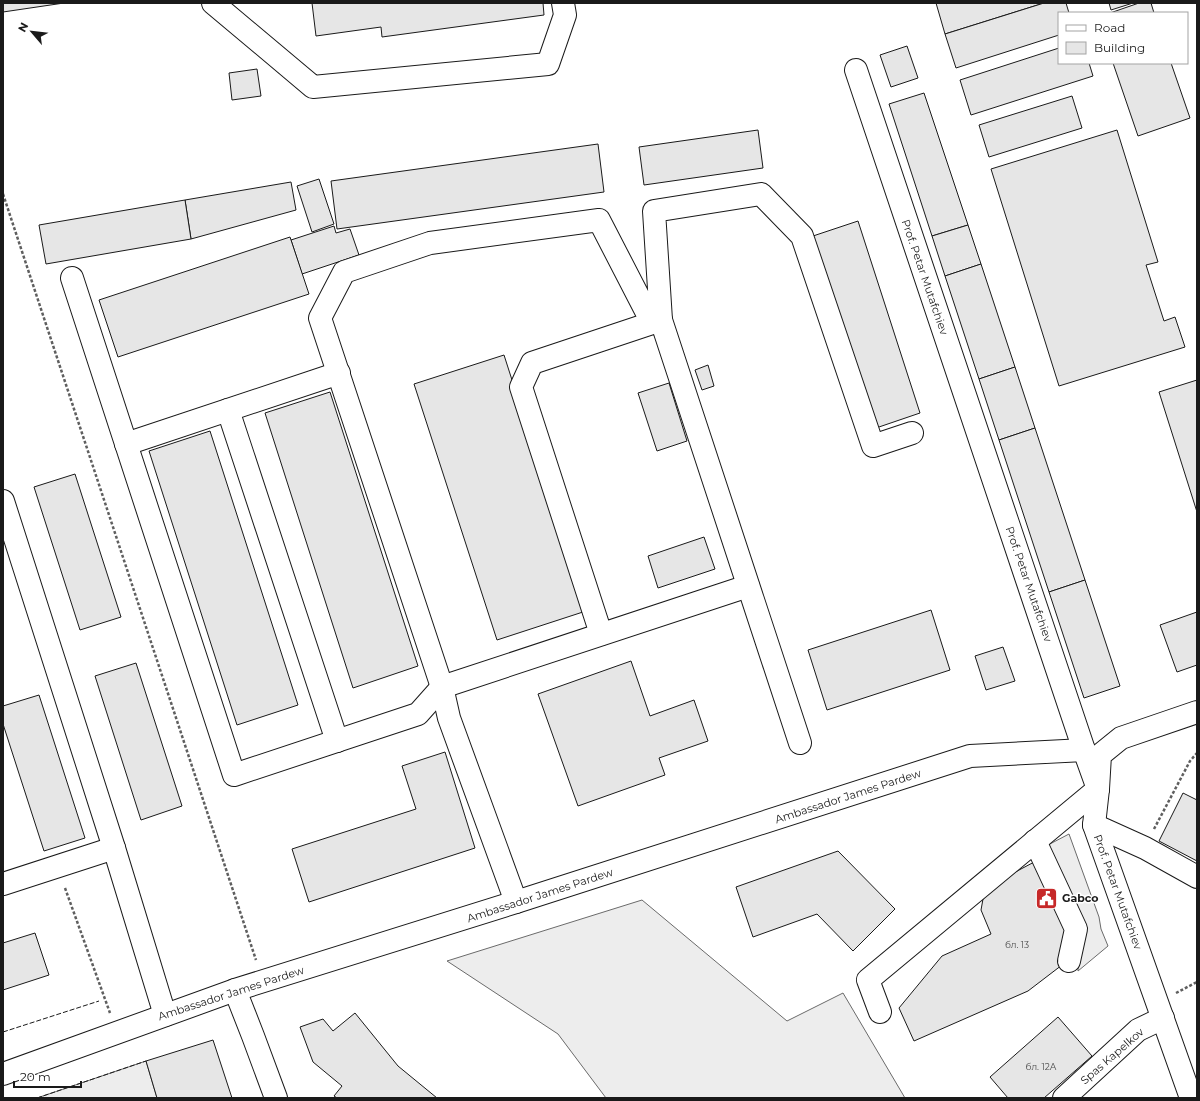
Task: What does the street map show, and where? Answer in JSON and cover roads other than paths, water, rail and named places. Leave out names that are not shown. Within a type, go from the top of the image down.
[{"type":"street","points":[[213,3],[314,87],[548,64],[564,15],[563,3]]},
{"type":"street","name":"Prof. Petar Mutafchiev","points":[[856,70],[1098,789],[1094,825],[1191,1098]]},
{"type":"street","points":[[800,743],[661,320],[654,211],[761,194],[802,236],[873,446],[912,433]]},
{"type":"street","points":[[516,902],[449,718],[442,687],[320,318],[344,272],[430,243],[599,220],[647,314],[661,320]]},
{"type":"street","points":[[72,278],[234,775],[418,714],[442,687],[748,586]]},
{"type":"street","points":[[601,634],[520,386],[532,363],[661,320]]},
{"type":"street","points":[[126,444],[339,373]]},
{"type":"street","points":[[228,410],[337,741]]},
{"type":"street","points":[[3,501],[114,848],[165,1015]]},
{"type":"street","points":[[880,1012],[868,980],[1098,789],[1100,755],[1121,738],[1197,712]]},
{"type":"street","name":"Ambassador James Pardew","points":[[3,1074],[235,990],[516,902],[970,756],[1084,750]]},
{"type":"street","points":[[1094,825],[1145,848],[1197,877]]},
{"type":"street","points":[[1036,841],[1076,929],[1069,961]]},
{"type":"street","points":[[3,884],[114,848]]},
{"type":"street","points":[[235,990],[276,1098]]},
{"type":"street","name":"Spas Kapelkov","points":[[1064,1098],[1138,1030],[1163,1018]]},
{"type":"place","name":"Gabco","points":[[1047,898]]}]
